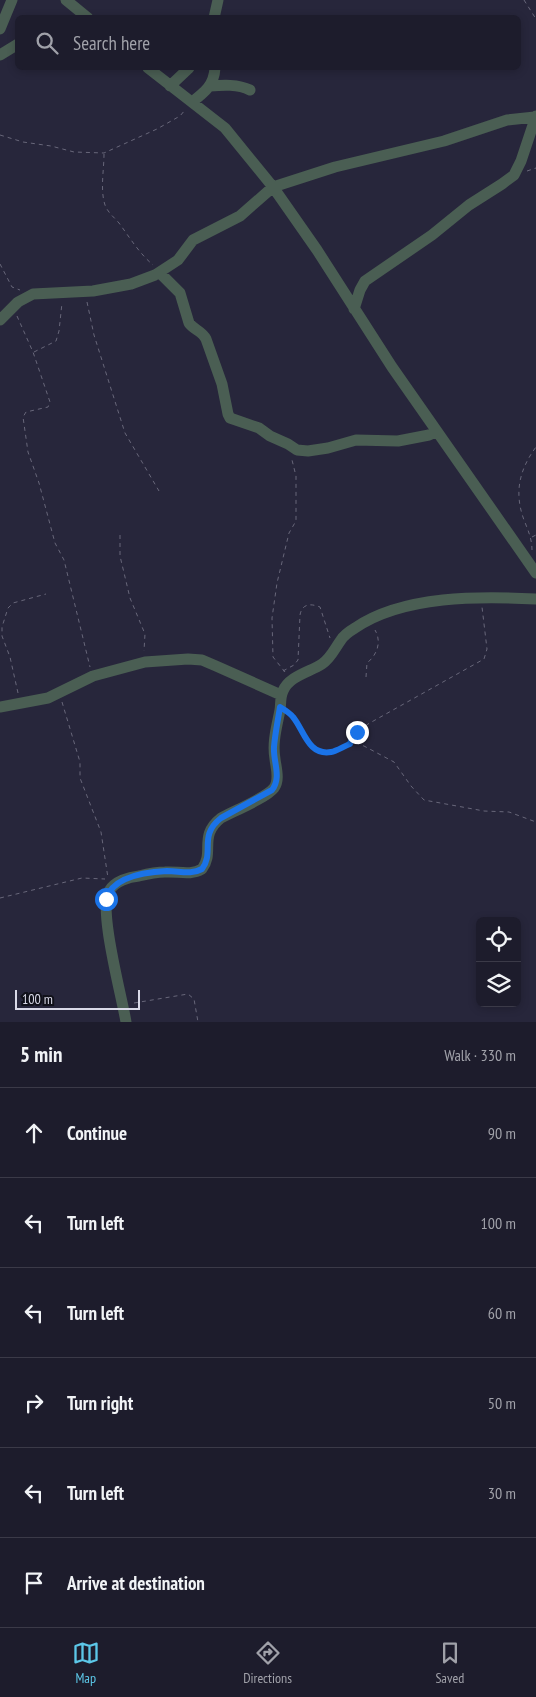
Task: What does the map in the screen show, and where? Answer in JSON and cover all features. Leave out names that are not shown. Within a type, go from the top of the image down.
[{"type":"street","points":[[0,29],[12,0]]},
{"type":"street","points":[[66,0],[84,15]]},
{"type":"street","points":[[215,15],[218,0]]},
{"type":"street","points":[[0,55],[15,46]]},
{"type":"street","points":[[150,70],[225,128],[273,187],[436,432],[536,573]]},
{"type":"street","points":[[170,86],[187,70]]},
{"type":"street","points":[[192,102],[210,86],[215,70]]},
{"type":"street","points":[[210,86],[231,85],[246,87],[250,90]]},
{"type":"street","points":[[0,320],[12,307],[33,294],[84,292],[132,284],[160,273],[178,260],[193,240],[240,216],[273,187],[335,167],[444,141],[507,120],[536,117],[521,161],[514,175],[469,205],[432,235],[365,282],[360,290],[354,309]]},
{"type":"street","points":[[160,273],[180,293],[189,323],[204,334],[222,384],[230,418],[256,427],[274,439],[297,450],[308,451],[356,440],[398,441],[429,436],[436,432]]},
{"type":"street","points":[[126,1022],[109,937],[106,904],[108,892],[119,882],[132,877],[167,871],[193,873],[202,869],[206,862],[208,835],[214,823],[272,790],[277,778],[274,750],[283,689],[292,680],[322,664],[347,634],[356,627],[376,617],[416,604],[480,599],[536,599]]},
{"type":"street","points":[[0,707],[43,700],[93,676],[145,662],[188,659],[202,660],[281,701]]},
{"type":"path","points":[[524,0],[536,19]]},
{"type":"path","points":[[0,135],[23,142],[74,152],[104,154],[180,116],[192,102]]},
{"type":"path","points":[[104,154],[104,186],[106,205],[109,212],[139,252],[160,273]]},
{"type":"path","points":[[0,264],[12,286],[33,294]]},
{"type":"path","points":[[33,352],[56,341],[59,332],[63,292]]},
{"type":"path","points":[[84,292],[94,335],[125,433],[159,491]]},
{"type":"path","points":[[12,307],[25,330],[48,395],[50,406],[24,414],[22,417],[26,439],[56,543],[64,560],[93,676]]},
{"type":"path","points":[[291,446],[296,476],[296,521],[289,533],[276,582],[272,618],[273,657],[292,680]]},
{"type":"path","points":[[529,562],[532,555],[531,538],[520,505],[519,484],[526,461],[536,447]]},
{"type":"path","points":[[120,535],[120,556],[130,598],[145,634],[145,662]]},
{"type":"path","points":[[531,538],[536,535]]},
{"type":"path","points":[[27,702],[18,693],[10,657],[1,632],[8,608],[12,603],[46,594]]},
{"type":"path","points":[[350,744],[352,737],[368,724],[484,659],[487,649],[480,599]]},
{"type":"path","points":[[283,670],[294,665],[298,660],[300,615],[301,609],[304,606],[311,605],[320,608],[334,651]]},
{"type":"path","points":[[366,677],[367,663],[376,655],[378,650],[377,633],[374,625],[376,617]]},
{"type":"path","points":[[0,898],[82,878],[108,879],[101,832],[80,778],[80,762],[60,693]]},
{"type":"path","points":[[281,701],[304,738],[316,749],[330,753],[350,744],[359,744],[394,762],[411,786],[424,800],[484,811],[509,812],[536,822]]},
{"type":"path","points":[[123,1005],[166,996],[188,994],[194,999],[198,1022]]},
{"type":"route","points":[[106,899],[111,888],[119,882],[132,877],[167,871],[193,873],[198,872],[205,866],[208,835],[214,823],[272,790],[277,782],[274,740],[280,707],[297,722],[304,738],[310,745],[324,752],[330,753],[350,744],[352,737],[357,732]]}]
